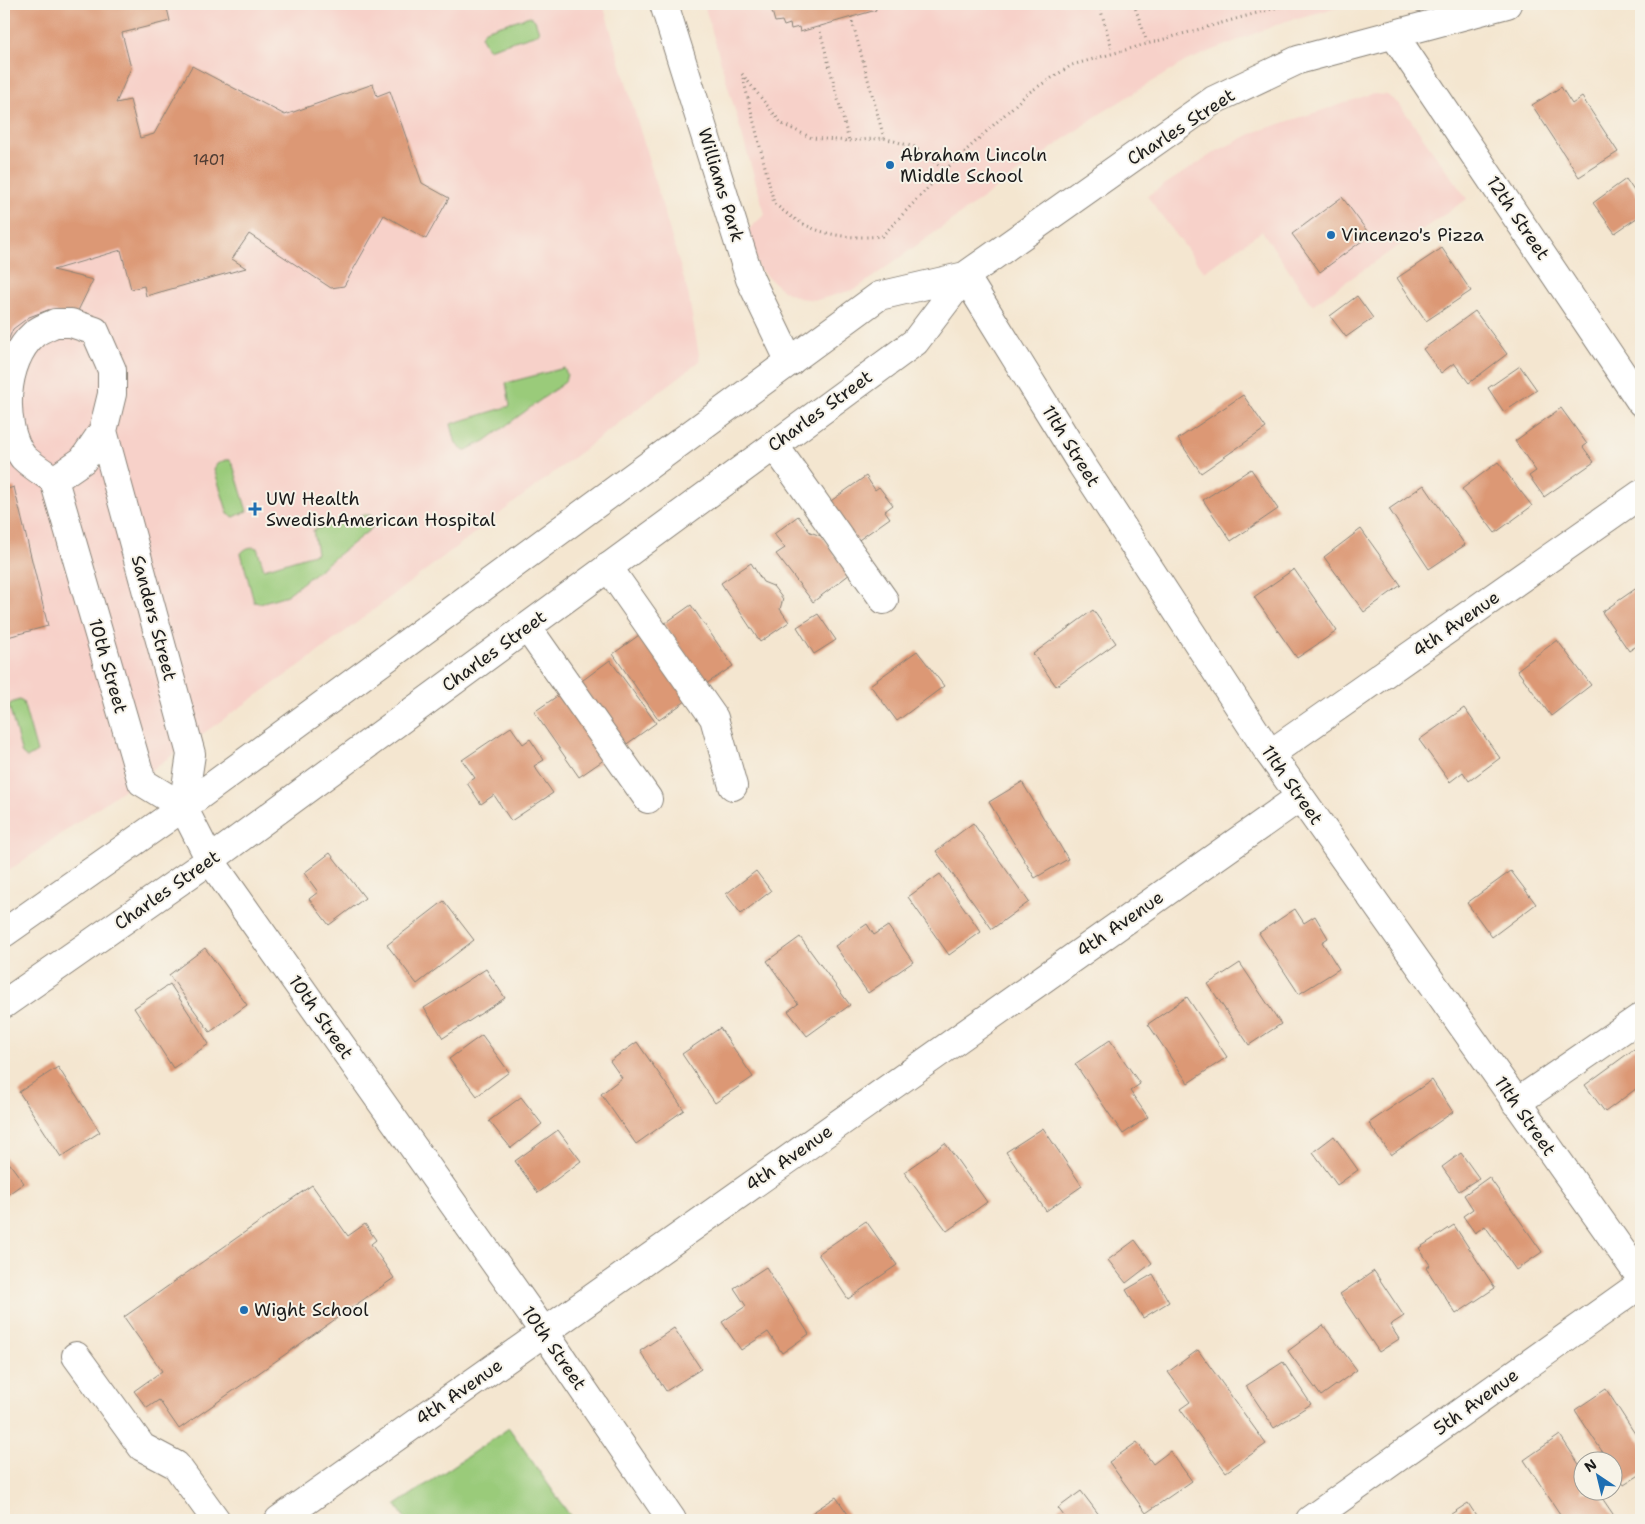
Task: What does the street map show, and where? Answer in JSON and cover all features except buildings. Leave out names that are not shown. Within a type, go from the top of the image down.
[{"type":"main road","name":"Williams Park","points":[[664,4],[750,279],[790,362]]},
{"type":"main road","name":"Charles Street","points":[[4,1004],[210,860],[915,342],[965,276],[1214,100],[1298,60],[1507,4]]},
{"type":"main road","name":"12th Street","points":[[1394,35],[1641,402]]},
{"type":"main road","name":"Charles Street","points":[[4,933],[183,807],[879,296],[965,276]]},
{"type":"main road","name":"11th Street","points":[[965,276],[1082,465],[1270,754],[1641,1278]]},
{"type":"main road","points":[[55,323],[71,323],[95,331],[112,370],[112,394],[103,431],[83,460],[54,480],[22,456],[5,426],[4,396],[17,355],[35,333],[55,323]]},
{"type":"main road","name":"Sanders Street","points":[[103,431],[191,754],[183,807]]},
{"type":"main road","points":[[774,445],[884,600]]},
{"type":"main road","name":"10th Street","points":[[54,480],[142,782],[183,807],[210,860],[544,1332],[672,1520]]},
{"type":"main road","name":"4th Avenue","points":[[1270,754],[1641,494]]},
{"type":"main road","points":[[608,567],[714,718],[733,786]]},
{"type":"main road","points":[[527,627],[648,799]]},
{"type":"main road","name":"4th Avenue","points":[[279,1520],[1300,797]]},
{"type":"main road","points":[[1516,1103],[1641,1017]]},
{"type":"main road","name":"5th Avenue","points":[[1310,1520],[1641,1284]]},
{"type":"main road","points":[[76,1356],[142,1447],[176,1465],[216,1520]]},
{"type":"path","points":[[1099,4],[1112,52]]},
{"type":"path","points":[[1134,4],[1146,42]]},
{"type":"path","points":[[945,170],[914,147],[884,138],[849,141],[812,138],[782,124],[742,74],[774,203],[790,218],[810,228],[855,238],[882,236],[945,170],[1028,93],[1072,65],[1146,42],[1289,4]]},
{"type":"path","points":[[850,18],[884,138]]},
{"type":"path","points":[[819,27],[849,141]]},
{"type":"shaded area","name":"UW Health SwedishAmerican Hospital","points":[[4,4],[603,4],[688,293],[700,361],[313,656],[4,874]]},
{"type":"shaded area","name":"Abraham Lincoln Middle School","points":[[704,4],[1352,4],[1286,21],[1186,61],[1098,115],[856,289],[817,300],[799,298],[782,290],[758,268],[748,230],[765,214]]},
{"type":"shaded area","points":[[1372,94],[1387,95],[1400,105],[1467,199],[1312,305],[1262,231],[1204,272],[1147,196],[1215,152],[1255,132]]},
{"type":"green space","points":[[530,16],[535,20],[539,32],[488,49],[481,36],[485,30]]},
{"type":"green space","points":[[564,368],[567,374],[565,382],[485,441],[464,451],[456,444],[451,424],[510,406],[506,383]]},
{"type":"green space","points":[[230,460],[233,465],[247,511],[234,517],[228,514],[214,469],[217,464]]},
{"type":"green space","points":[[364,515],[370,515],[375,520],[372,528],[287,595],[260,603],[254,602],[241,553],[250,547],[257,548],[264,569],[317,553],[313,530]]},
{"type":"green space","points":[[19,700],[23,702],[37,752],[27,758],[22,754],[9,706],[11,703]]},
{"type":"green space","points":[[509,1428],[573,1520],[406,1520],[396,1505]]},
{"type":"place","name":"Abraham Lincoln Middle School","points":[[890,165]]},
{"type":"place","name":"Vincenzo's Pizza","points":[[1331,235]]},
{"type":"place","name":"UW Health SwedishAmerican Hospital","points":[[255,509]]},
{"type":"place","name":"Wight School","points":[[244,1310]]}]
